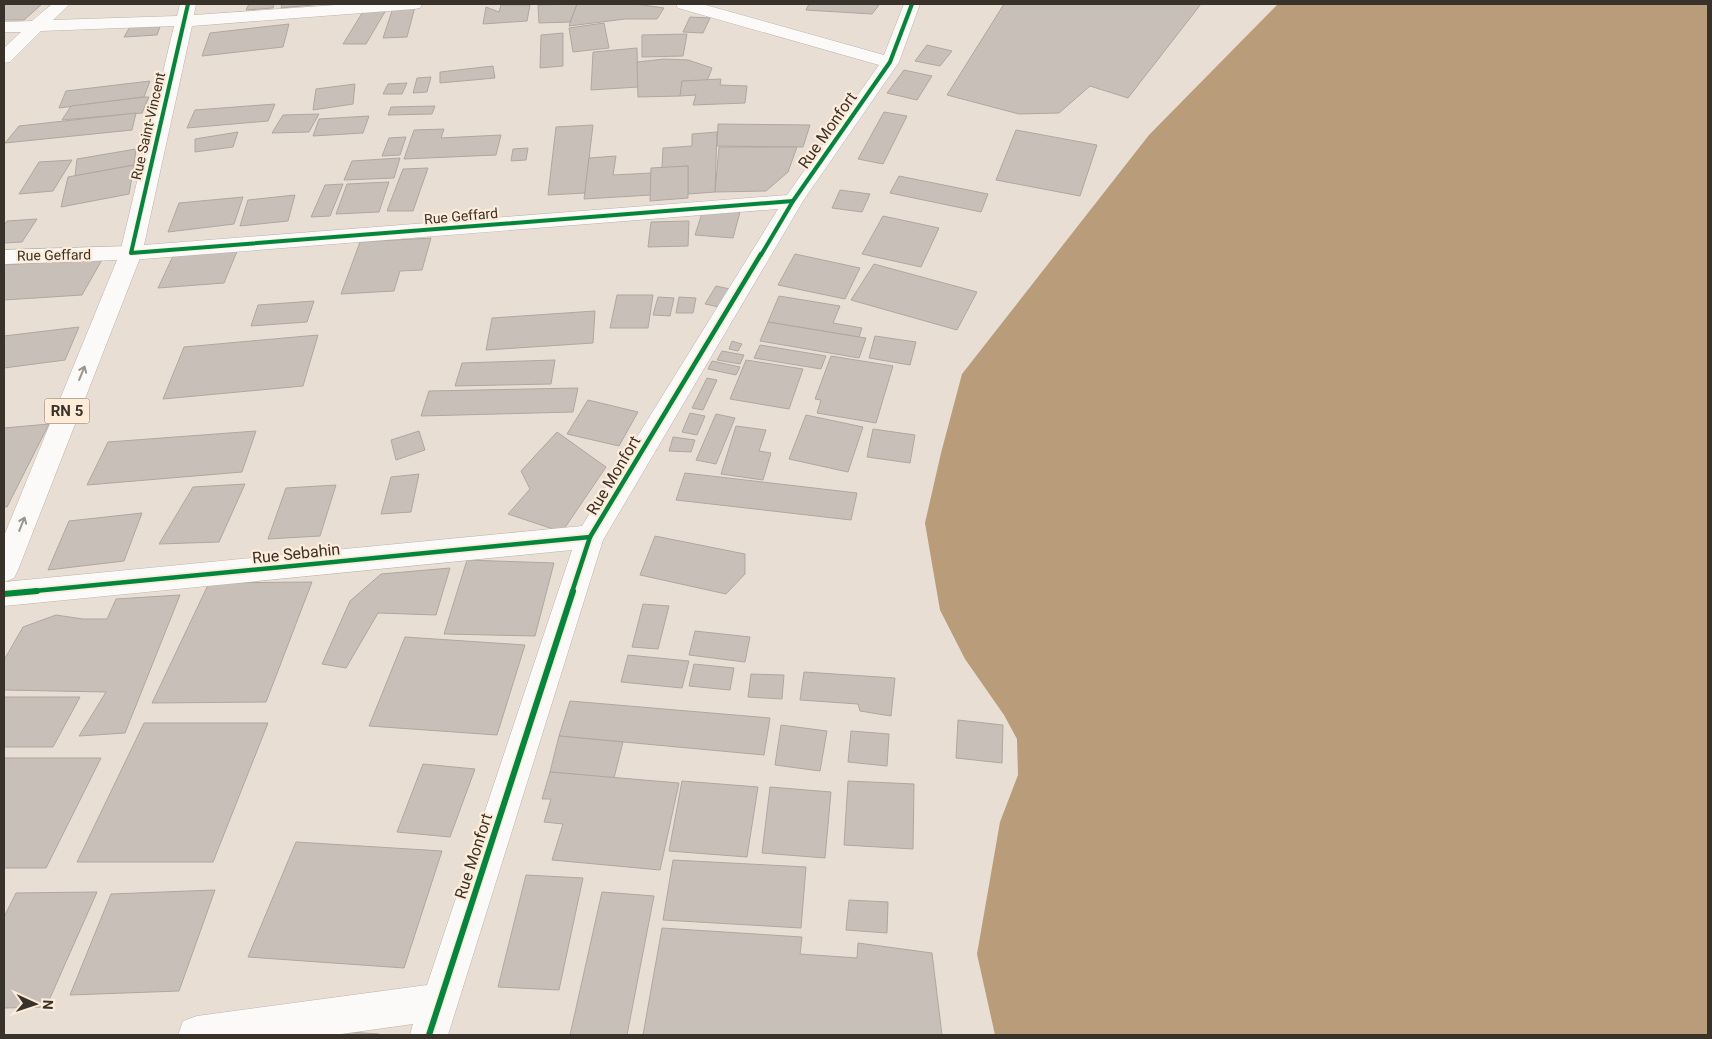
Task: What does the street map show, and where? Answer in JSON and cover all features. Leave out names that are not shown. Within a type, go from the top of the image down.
[{"type":"street","points":[[4,58],[35,27],[62,4]]},
{"type":"street","points":[[4,27],[35,27],[186,12],[414,4]]},
{"type":"street","points":[[684,4],[890,62]]},
{"type":"street","name":"Rue Monfort","points":[[434,1019],[590,537],[793,201],[890,62],[912,4]]},
{"type":"street","name":"Rue Saint-Vincent","points":[[4,570],[131,253],[186,12]]},
{"type":"street","name":"Rue Geffard","points":[[4,256],[131,253],[793,201]]},
{"type":"street","name":"Rue Sebahin","points":[[4,594],[590,537]]},
{"type":"street","points":[[197,1035],[434,1019]]},
{"type":"shaded area","points":[[1278,4],[1708,4],[1708,1035],[995,1035],[977,954],[1000,822],[1018,775],[1017,739],[1004,715],[965,659],[940,610],[925,523],[962,374],[1149,135]]},
{"type":"building","points":[[4,4],[42,4],[24,20],[4,20]]},
{"type":"building","points":[[249,4],[274,4],[273,8],[246,10]]},
{"type":"building","points":[[282,4],[322,4],[281,8]]},
{"type":"building","points":[[577,4],[635,4],[664,8],[657,19],[625,19],[569,26]]},
{"type":"building","points":[[577,4],[570,22],[539,23],[538,5]]},
{"type":"building","points":[[809,4],[879,5],[872,14],[806,10]]},
{"type":"building","points":[[1004,4],[1201,4],[1128,98],[1090,86],[1059,113],[1019,114],[947,95]]},
{"type":"building","points":[[501,5],[530,5],[527,21],[483,24],[486,7],[499,12]]},
{"type":"building","points":[[415,7],[407,37],[383,38],[393,8]]},
{"type":"building","points":[[364,10],[386,10],[366,44],[343,44]]},
{"type":"building","points":[[690,17],[710,18],[703,33],[683,32]]},
{"type":"building","points":[[604,23],[609,48],[573,52],[569,28]]},
{"type":"building","points":[[161,24],[157,35],[124,37],[131,25]]},
{"type":"building","points":[[289,24],[283,47],[202,56],[210,33]]},
{"type":"building","points":[[563,33],[563,66],[540,68],[541,35]]},
{"type":"building","points":[[687,34],[683,56],[642,57],[642,35]]},
{"type":"building","points":[[927,45],[952,51],[940,66],[915,61]]},
{"type":"building","points":[[637,48],[638,87],[591,90],[593,52]]},
{"type":"building","points":[[664,59],[688,60],[712,68],[707,81],[682,81],[680,96],[638,97],[637,62]]},
{"type":"building","points":[[493,66],[495,78],[440,83],[440,72]]},
{"type":"building","points":[[904,70],[932,76],[917,100],[887,93]]},
{"type":"building","points":[[431,77],[427,92],[413,93],[417,78]]},
{"type":"building","points":[[721,79],[720,85],[747,86],[745,103],[693,105],[696,95],[680,96],[682,81]]},
{"type":"building","points":[[150,81],[144,97],[59,108],[66,91]]},
{"type":"building","points":[[407,83],[402,94],[383,94],[388,84]]},
{"type":"building","points":[[355,84],[353,104],[313,110],[316,89]]},
{"type":"building","points":[[149,97],[142,113],[62,120],[71,106]]},
{"type":"building","points":[[275,104],[268,121],[187,128],[195,110]]},
{"type":"building","points":[[435,106],[432,114],[388,115],[391,107]]},
{"type":"building","points":[[884,112],[907,116],[883,164],[858,159]]},
{"type":"building","points":[[136,113],[132,130],[5,143],[19,126]]},
{"type":"building","points":[[319,114],[309,132],[272,133],[283,115]]},
{"type":"building","points":[[369,116],[363,133],[313,136],[319,119]]},
{"type":"building","points":[[718,124],[810,125],[803,147],[797,147],[717,146]]},
{"type":"building","points":[[593,125],[585,193],[548,195],[556,127]]},
{"type":"building","points":[[444,129],[441,138],[501,135],[496,155],[404,159],[414,130]]},
{"type":"building","points":[[1016,130],[1097,145],[1080,196],[996,180]]},
{"type":"building","points":[[238,132],[233,147],[195,152],[195,139]]},
{"type":"building","points":[[717,132],[715,192],[688,194],[688,166],[662,168],[663,148],[692,146],[692,134]]},
{"type":"building","points":[[406,137],[400,155],[382,156],[389,138]]},
{"type":"building","points":[[719,147],[797,147],[788,172],[766,191],[715,192]]},
{"type":"building","points":[[528,148],[526,160],[511,161],[513,149]]},
{"type":"building","points":[[136,149],[134,165],[75,176],[77,159]]},
{"type":"building","points":[[616,156],[613,175],[651,173],[651,195],[584,199],[589,158]]},
{"type":"building","points":[[400,158],[394,178],[344,180],[352,161]]},
{"type":"building","points":[[72,160],[53,191],[19,194],[39,162]]},
{"type":"building","points":[[134,165],[129,194],[61,207],[68,177]]},
{"type":"building","points":[[688,166],[688,198],[650,201],[651,168]]},
{"type":"building","points":[[428,168],[413,211],[387,211],[403,169]]},
{"type":"building","points":[[899,176],[988,194],[981,212],[890,193]]},
{"type":"building","points":[[389,182],[379,212],[336,214],[347,184]]},
{"type":"building","points":[[343,184],[330,216],[311,217],[325,185]]},
{"type":"building","points":[[840,190],[870,194],[862,212],[832,208]]},
{"type":"building","points":[[295,195],[288,221],[240,226],[248,200]]},
{"type":"building","points":[[243,197],[234,224],[168,232],[179,203]]},
{"type":"building","points":[[703,210],[740,212],[733,238],[695,235]]},
{"type":"building","points":[[883,216],[939,228],[921,267],[862,254]]},
{"type":"building","points":[[37,219],[22,242],[4,243],[4,225],[7,221]]},
{"type":"building","points":[[689,221],[688,246],[648,247],[651,222]]},
{"type":"building","points":[[431,238],[422,270],[400,271],[394,291],[341,294],[360,242]]},
{"type":"building","points":[[238,249],[224,283],[158,288],[174,254]]},
{"type":"building","points":[[795,254],[860,268],[845,299],[778,285]]},
{"type":"building","points":[[103,258],[82,295],[4,300],[4,265]]},
{"type":"building","points":[[874,264],[977,292],[957,330],[851,300]]},
{"type":"building","points":[[716,286],[730,289],[719,307],[705,304]]},
{"type":"building","points":[[617,295],[653,295],[648,328],[610,328]]},
{"type":"building","points":[[779,296],[840,306],[833,323],[862,328],[859,337],[768,322]]},
{"type":"building","points":[[658,297],[674,298],[670,316],[653,315]]},
{"type":"building","points":[[679,297],[696,298],[693,313],[676,313]]},
{"type":"building","points":[[314,301],[307,322],[251,326],[258,305]]},
{"type":"building","points":[[595,311],[593,343],[486,350],[492,318]]},
{"type":"building","points":[[768,322],[866,338],[859,358],[760,341]]},
{"type":"building","points":[[79,327],[65,360],[4,368],[4,336]]},
{"type":"building","points":[[318,335],[303,386],[163,399],[184,347]]},
{"type":"building","points":[[875,336],[916,342],[910,365],[869,358]]},
{"type":"building","points":[[732,341],[742,344],[738,351],[729,349]]},
{"type":"building","points":[[760,345],[826,356],[821,369],[754,358]]},
{"type":"building","points":[[722,351],[744,355],[740,364],[717,360]]},
{"type":"building","points":[[831,356],[893,366],[876,423],[817,413],[821,400],[815,399]]},
{"type":"building","points":[[555,360],[551,384],[455,386],[462,363]]},
{"type":"building","points":[[746,360],[803,369],[789,409],[730,399]]},
{"type":"building","points":[[712,361],[740,367],[736,375],[708,369]]},
{"type":"building","points":[[707,378],[717,380],[703,410],[692,408]]},
{"type":"building","points":[[578,388],[573,412],[421,416],[429,391]]},
{"type":"building","points":[[588,400],[638,412],[619,446],[567,434]]},
{"type":"building","points":[[690,413],[705,416],[697,435],[682,432]]},
{"type":"building","points":[[716,414],[735,418],[716,464],[696,460]]},
{"type":"building","points":[[806,415],[863,427],[848,472],[789,459]]},
{"type":"building","points":[[49,424],[7,507],[4,507],[4,428]]},
{"type":"building","points":[[736,426],[766,430],[759,451],[771,453],[763,480],[721,474]]},
{"type":"building","points":[[873,429],[915,435],[910,463],[867,457]]},
{"type":"building","points":[[256,431],[242,472],[87,485],[108,442]]},
{"type":"building","points":[[419,431],[425,450],[396,460],[391,440]]},
{"type":"building","points":[[557,432],[606,467],[562,532],[508,514],[530,489],[521,471]]},
{"type":"building","points":[[673,437],[695,440],[691,452],[669,451]]},
{"type":"building","points":[[685,473],[857,493],[851,520],[676,500]]},
{"type":"building","points":[[419,474],[411,512],[381,514],[391,477]]},
{"type":"building","points":[[245,484],[219,542],[159,544],[193,487]]},
{"type":"building","points":[[336,485],[320,536],[268,539],[286,488]]},
{"type":"building","points":[[142,513],[124,561],[48,570],[69,521]]},
{"type":"building","points":[[655,536],[745,554],[745,574],[726,594],[640,575]]},
{"type":"building","points":[[467,560],[554,563],[535,636],[444,634]]},
{"type":"building","points":[[450,568],[436,615],[378,613],[346,668],[322,664],[350,601],[381,574]]},
{"type":"building","points":[[312,582],[266,702],[152,703],[209,583]]},
{"type":"building","points":[[180,595],[125,733],[79,736],[106,692],[4,690],[4,660],[23,627],[56,615],[83,619],[107,619],[116,599]]},
{"type":"building","points":[[643,604],[669,606],[658,649],[632,647]]},
{"type":"building","points":[[695,631],[750,637],[745,662],[689,655]]},
{"type":"building","points":[[405,637],[525,645],[497,735],[369,726]]},
{"type":"building","points":[[628,655],[689,661],[682,688],[621,682]]},
{"type":"building","points":[[694,664],[734,668],[730,690],[689,686]]},
{"type":"building","points":[[804,672],[895,678],[891,716],[860,711],[858,704],[800,700]]},
{"type":"building","points":[[751,674],[784,675],[782,699],[748,697]]},
{"type":"building","points":[[4,697],[80,697],[53,747],[4,747]]},
{"type":"building","points":[[570,701],[770,718],[764,755],[559,736]]},
{"type":"building","points":[[958,720],[1003,725],[1002,763],[956,758]]},
{"type":"building","points":[[144,723],[268,723],[213,862],[77,862]]},
{"type":"building","points":[[781,725],[827,731],[820,771],[775,765]]},
{"type":"building","points":[[851,731],[889,734],[887,766],[848,762]]},
{"type":"building","points":[[559,736],[623,742],[614,778],[550,772]]},
{"type":"building","points":[[4,758],[101,758],[46,868],[4,868]]},
{"type":"building","points":[[423,764],[475,769],[450,837],[397,832]]},
{"type":"building","points":[[550,772],[679,783],[660,870],[552,860],[563,824],[544,822],[551,799],[542,799]]},
{"type":"building","points":[[682,781],[758,787],[747,857],[669,851]]},
{"type":"building","points":[[848,781],[914,784],[913,849],[844,845]]},
{"type":"building","points":[[770,787],[831,792],[825,858],[762,853]]},
{"type":"building","points":[[296,842],[442,851],[404,968],[248,957]]},
{"type":"building","points":[[673,860],[806,867],[801,928],[663,920]]},
{"type":"building","points":[[526,875],[583,878],[559,990],[498,987]]},
{"type":"building","points":[[215,890],[179,991],[70,995],[111,894]]},
{"type":"building","points":[[97,892],[46,1007],[4,1008],[4,917],[16,893]]},
{"type":"building","points":[[602,892],[654,896],[627,1035],[570,1035]]},
{"type":"building","points":[[849,900],[888,902],[887,933],[846,930]]},
{"type":"building","points":[[662,928],[802,937],[800,954],[857,958],[858,943],[932,953],[942,1035],[643,1035]]},
{"type":"building","points":[[288,1028],[379,1034],[285,1035]]},
{"type":"cycle path","points":[[188,4],[131,253],[793,201]]},
{"type":"cycle path","points":[[429,1035],[590,537],[793,201],[890,62],[912,4]]},
{"type":"cycle path","points":[[4,594],[590,537]]}]
